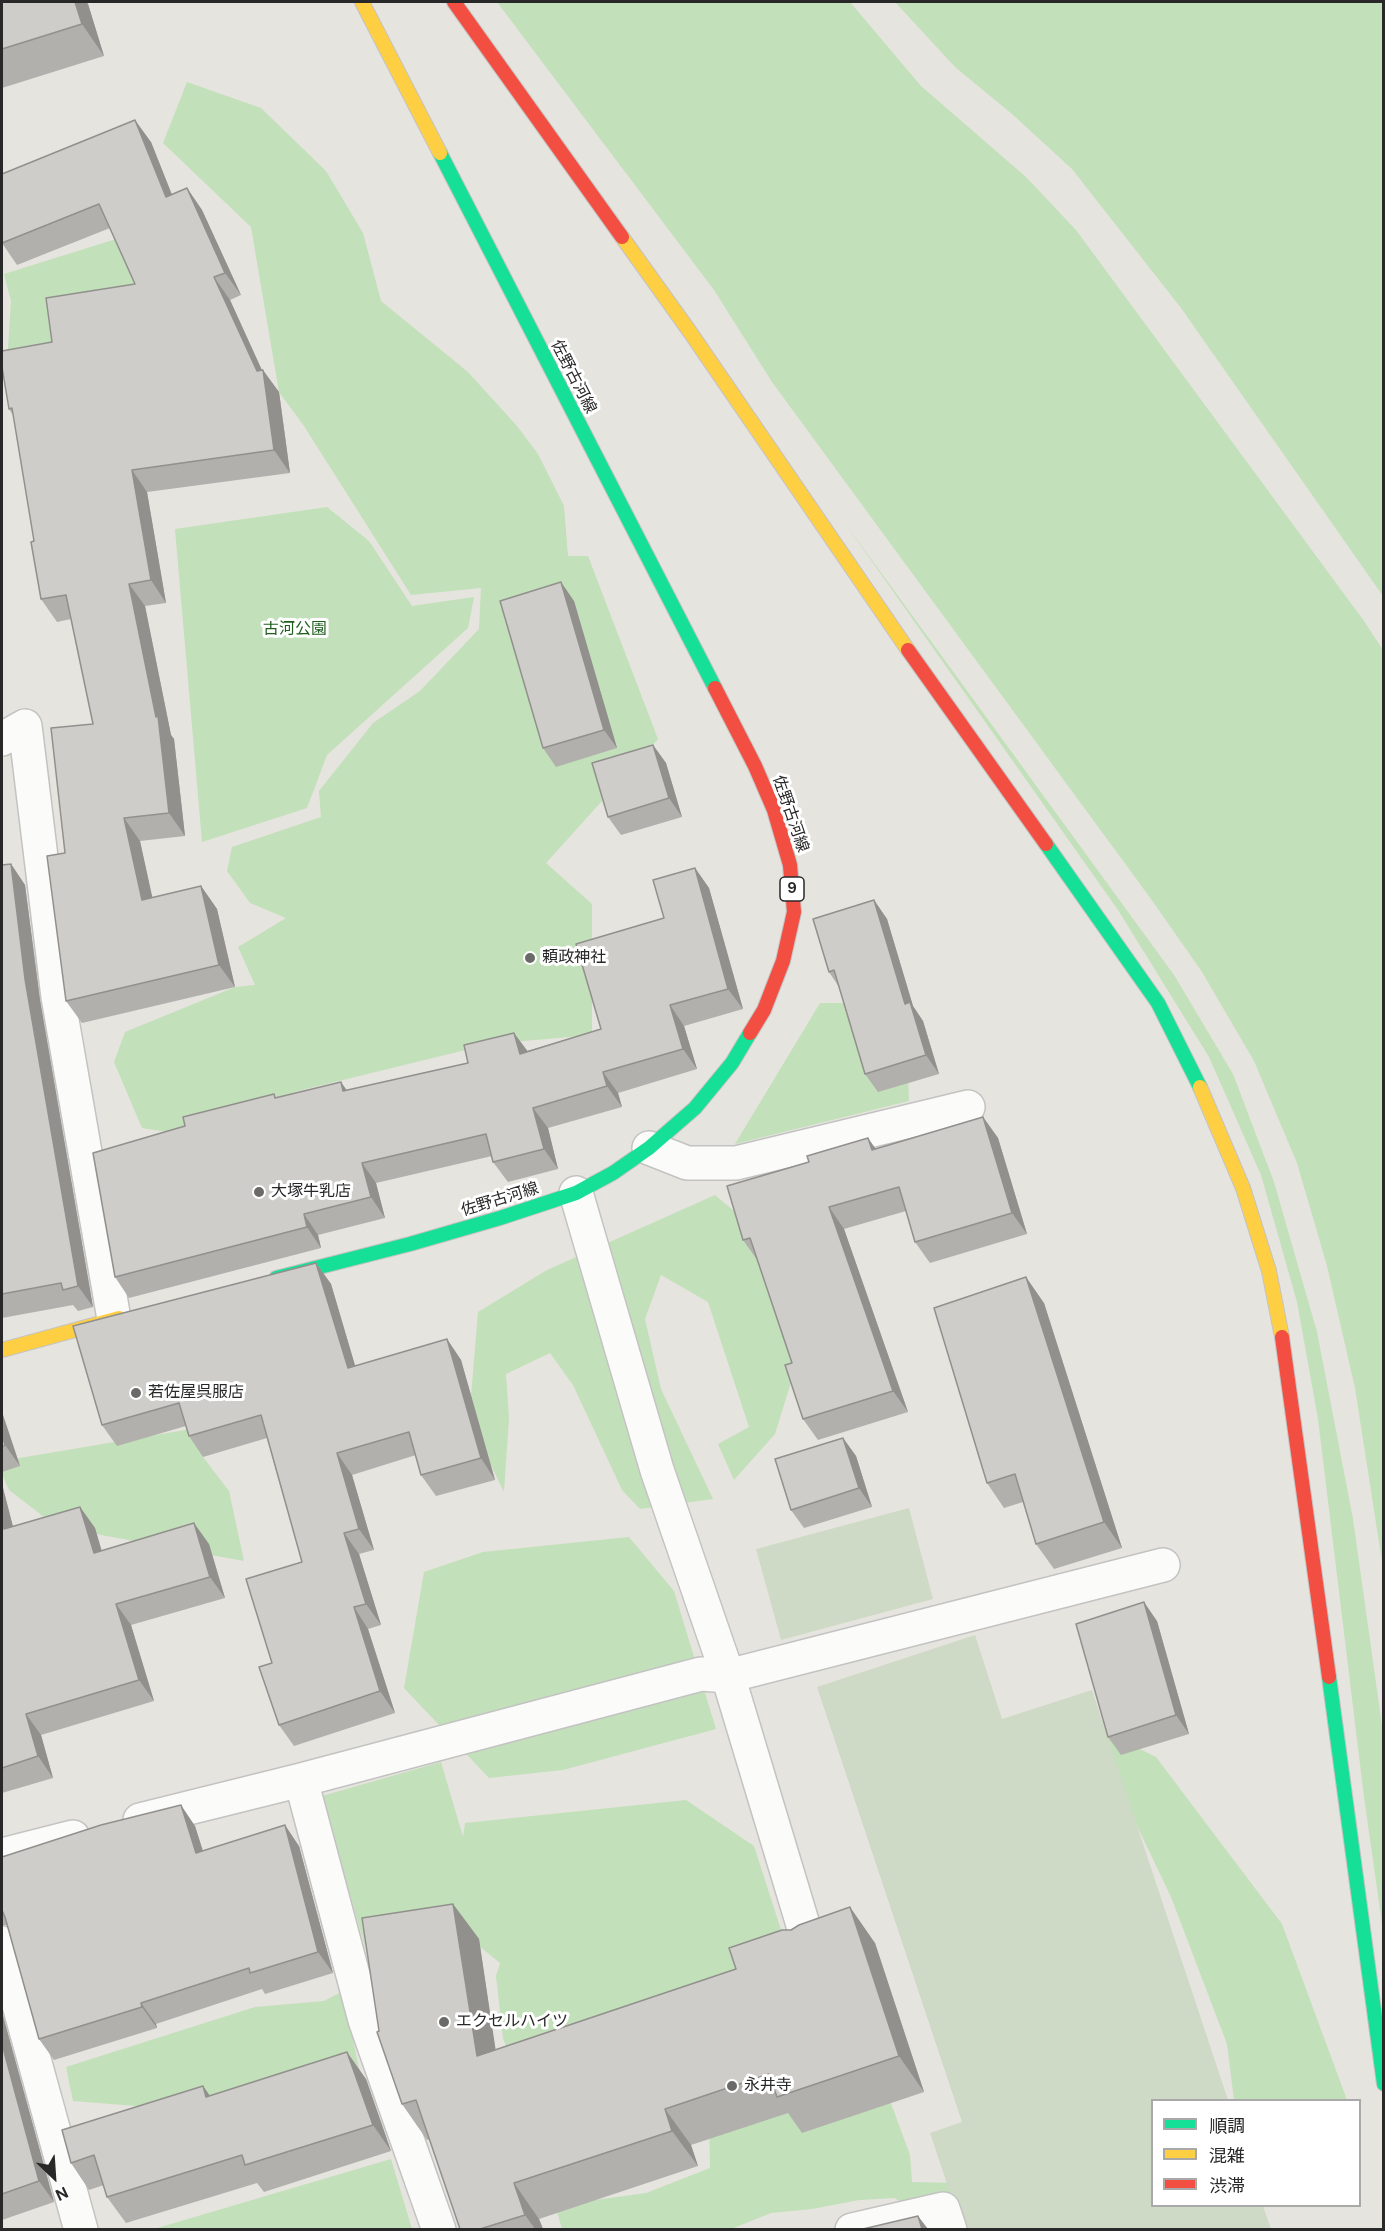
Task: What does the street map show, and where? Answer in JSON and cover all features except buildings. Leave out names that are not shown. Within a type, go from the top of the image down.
[{"type":"street","name":"佐野古河線","points":[[262,1281],[421,1241],[500,1218],[576,1193],[613,1173],[649,1148],[695,1108],[732,1063],[764,1010],[783,961],[794,912],[790,865],[774,810],[755,766],[362,2]]},
{"type":"street","points":[[454,2],[690,332],[911,654],[1158,1003],[1222,1135],[1243,1188],[1269,1271],[1286,1355],[1383,2084]]},
{"type":"street","points":[[2,739],[26,726],[58,997],[126,1316],[2,1350]]},
{"type":"street","points":[[649,1148],[687,1163],[736,1163],[968,1107]]},
{"type":"street","points":[[576,1193],[657,1470],[728,1676],[810,1948]]},
{"type":"street","points":[[2,1855],[301,1780],[701,1674],[728,1676],[1163,1565]]},
{"type":"street","points":[[301,1780],[365,2020],[439,2229]]},
{"type":"street","points":[[2,1943],[81,2229]]},
{"type":"street","points":[[852,2229],[943,2209],[950,2229]]},
{"type":"green space","points":[[497,2],[850,2],[921,86],[1026,177],[1076,230],[1383,650],[1383,1568],[1355,1388],[1327,1266],[1297,1163],[1254,1061],[1202,972],[1151,899],[772,382],[714,290]]},
{"type":"green space","points":[[895,2],[1383,2],[1383,596],[1181,308],[1072,169],[1012,114],[955,67]]},
{"type":"green space","points":[[187,82],[261,108],[326,171],[363,233],[381,301],[468,372],[517,426],[538,454],[564,506],[568,556],[588,556],[658,739],[546,863],[592,904],[592,1035],[490,1044],[302,1090],[167,1132],[142,1128],[114,1062],[125,1032],[235,987],[255,985],[238,947],[286,918],[250,903],[227,871],[232,847],[321,817],[319,791],[373,723],[420,691],[479,629],[481,588],[411,595],[304,426],[279,392],[251,227],[163,143]]},
{"type":"green space","points":[[132,234],[165,258],[58,357],[6,379],[11,301],[4,274]]},
{"type":"green space","name":"古河公園","points":[[327,507],[369,541],[412,606],[474,597],[468,628],[327,755],[307,808],[202,842],[175,529]]},
{"type":"green space","points":[[842,519],[1174,975],[1233,1074],[1274,1182],[1317,1332],[1353,1519],[1383,1733],[1383,1931],[1364,1797],[1318,1419],[1297,1302],[1261,1175],[1209,1057],[1118,910]]},
{"type":"green space","points":[[820,1003],[905,1003],[909,1101],[735,1144]]},
{"type":"green space","points":[[715,1195],[759,1232],[805,1337],[775,1434],[734,1480],[718,1444],[749,1427],[708,1302],[661,1275],[645,1319],[661,1389],[713,1499],[640,1509],[622,1490],[573,1385],[550,1353],[506,1374],[509,1418],[504,1492],[469,1420],[478,1312],[547,1270]]},
{"type":"green space","points":[[197,1428],[203,1457],[229,1491],[244,1561],[57,1527],[9,1490],[2,1474],[2,1461]]},
{"type":"green space","points":[[909,1508],[933,1599],[781,1640],[756,1549]]},
{"type":"green space","points":[[629,1537],[674,1591],[716,1729],[563,1770],[489,1778],[404,1688],[424,1572],[483,1552]]},
{"type":"green space","points":[[975,1635],[1002,1719],[1092,1690],[1228,2099],[1151,2099],[1151,2207],[1263,2207],[1271,2229],[962,2229],[930,2133],[962,2122],[817,1687]]},
{"type":"green space","points":[[1088,1723],[1156,1757],[1282,1924],[1347,2099],[1234,2099],[1227,2044],[1171,1897]]},
{"type":"green space","points":[[441,1762],[463,1837],[465,1823],[686,1800],[754,1846],[784,1939],[745,1973],[588,2201],[646,2193],[710,2168],[709,2108],[889,2098],[910,2155],[912,2182],[960,2183],[936,2229],[895,2198],[859,2200],[812,2209],[771,2213],[731,2229],[562,2229],[528,2108],[503,2038],[496,1976],[500,1963],[457,1928],[367,1954],[322,1796]]},
{"type":"green space","points":[[343,1991],[365,2098],[186,2110],[73,2101],[66,2067],[255,2007],[324,2001]]},
{"type":"green space","points":[[391,2159],[412,2229],[154,2229]]},
{"type":"traffic: fast","points":[[440,153],[715,688]]},
{"type":"traffic: fast","points":[[1046,844],[1158,1003],[1200,1087]]},
{"type":"traffic: fast","points":[[276,1278],[410,1244],[576,1193],[613,1173],[649,1148],[695,1108],[732,1063],[750,1033]]},
{"type":"traffic: fast","points":[[1329,1677],[1384,2084]]},
{"type":"traffic: slow","points":[[362,2],[440,153]]},
{"type":"traffic: slow","points":[[622,237],[690,332],[908,650]]},
{"type":"traffic: slow","points":[[1200,1087],[1243,1188],[1269,1271],[1282,1337]]},
{"type":"traffic: slow","points":[[2,1350],[119,1318]]},
{"type":"traffic: jam","points":[[454,2],[622,237]]},
{"type":"traffic: jam","points":[[908,650],[1046,844]]},
{"type":"traffic: jam","points":[[715,688],[755,766],[774,810],[790,865],[794,912],[783,961],[764,1010],[750,1033]]},
{"type":"traffic: jam","points":[[1282,1337],[1329,1677]]},
{"type":"place","name":"頼政神社","points":[[530,958]]},
{"type":"place","name":"大塚牛乳店","points":[[259,1192]]},
{"type":"place","name":"若佐屋呉服店","points":[[136,1393]]},
{"type":"place","name":"エクセルハイツ","points":[[444,2022]]},
{"type":"place","name":"永井寺","points":[[732,2086]]}]
